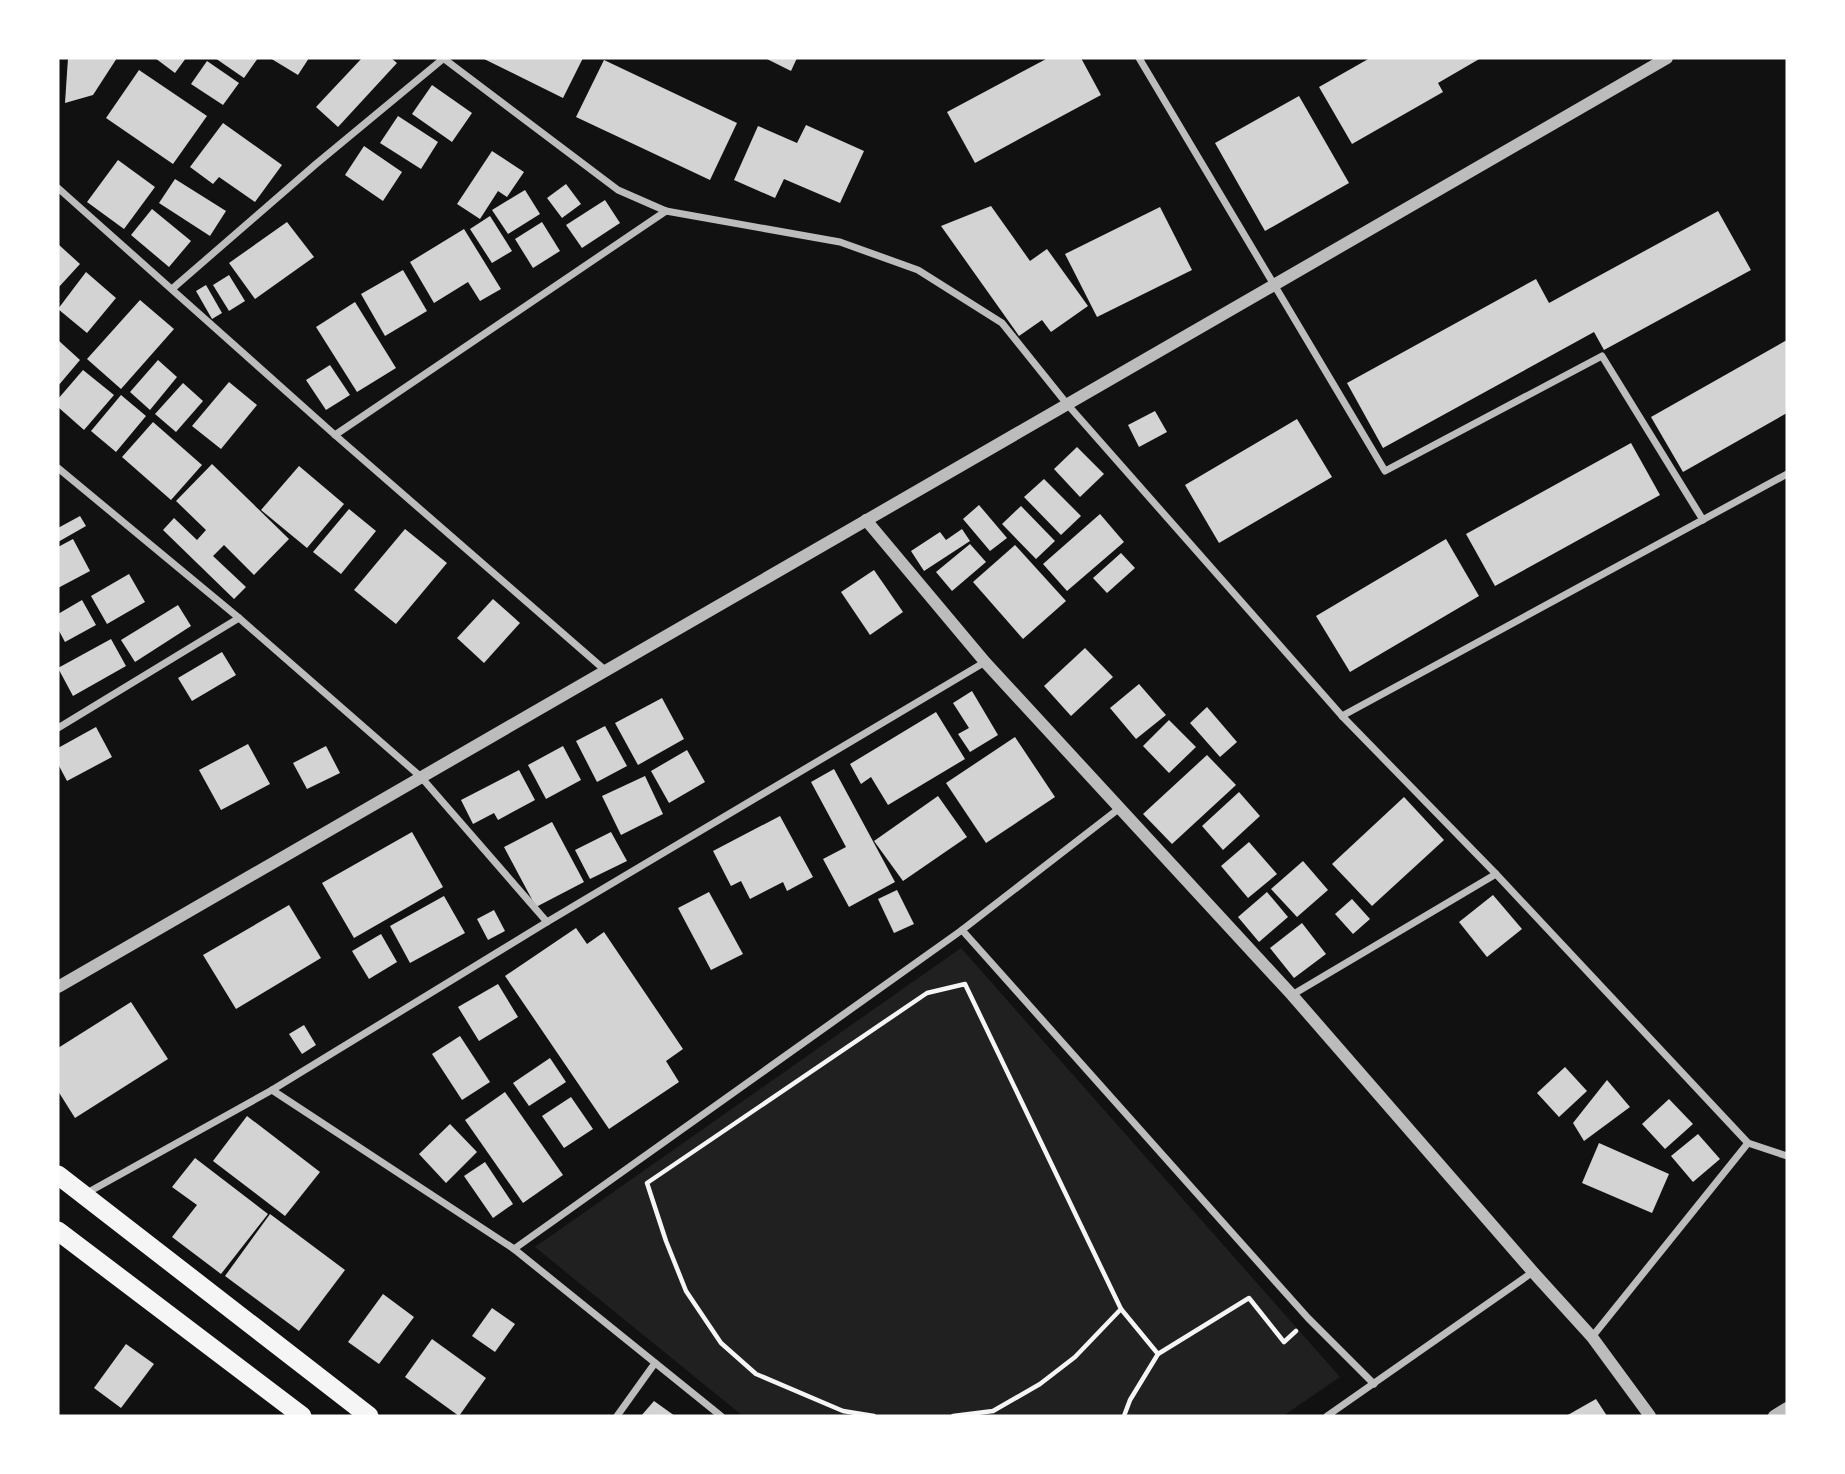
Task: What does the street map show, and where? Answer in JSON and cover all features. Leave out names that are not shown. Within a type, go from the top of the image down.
[{"type":"highway","points":[[58,1175],[369,1416]]},
{"type":"highway","points":[[62,1239],[302,1416]]},
{"type":"street","points":[[172,289],[444,58],[618,190],[666,211],[840,242],[918,270],[1002,323],[1067,404],[1342,716],[1496,874],[1748,1143],[1787,1156]]},
{"type":"street","points":[[1139,58],[1385,471],[1602,356],[1703,520]]},
{"type":"street","points":[[58,987],[1667,58]]},
{"type":"street","points":[[58,188],[335,435],[606,671]]},
{"type":"street","points":[[335,435],[666,211]]},
{"type":"street","points":[[58,468],[239,618],[421,778],[547,922]]},
{"type":"street","points":[[1342,716],[1787,474]]},
{"type":"street","points":[[58,480],[66,475]]},
{"type":"street","points":[[866,520],[985,662],[1292,995],[1592,1337],[1650,1416]]},
{"type":"street","points":[[58,728],[239,618]]},
{"type":"street","points":[[84,1194],[272,1090],[547,922],[985,662]]},
{"type":"street","points":[[514,1249],[962,930],[1121,807]]},
{"type":"street","points":[[1292,995],[1496,874]]},
{"type":"street","points":[[962,930],[1308,1318],[1374,1384]]},
{"type":"street","points":[[272,1090],[514,1249],[721,1416]]},
{"type":"street","points":[[1592,1337],[1748,1143]]},
{"type":"street","points":[[1327,1416],[1533,1272]]},
{"type":"street","points":[[617,1416],[655,1363]]},
{"type":"street","points":[[1774,1416],[1787,1408]]},
{"type":"path","points":[[874,1416],[843,1410],[756,1374],[721,1343],[686,1291],[647,1183],[927,993],[965,984],[1121,1309],[1158,1354]]},
{"type":"path","points":[[1124,1416],[1130,1400],[1158,1354],[1249,1298],[1284,1342],[1308,1318]]},
{"type":"path","points":[[953,1416],[994,1413],[1040,1384],[1075,1357],[1121,1309]]},
{"type":"shaded area","points":[[961,948],[1340,1377],[1283,1416],[743,1416],[535,1247]]},
{"type":"building","points":[[68,58],[117,58],[93,95],[65,103]]},
{"type":"building","points":[[155,58],[186,58],[175,73]]},
{"type":"building","points":[[215,58],[258,58],[244,78]]},
{"type":"building","points":[[270,58],[309,58],[298,75]]},
{"type":"building","points":[[362,58],[391,58],[397,63],[338,127],[316,107]]},
{"type":"building","points":[[482,58],[583,58],[563,98]]},
{"type":"building","points":[[765,58],[797,58],[791,71]]},
{"type":"building","points":[[1048,58],[1081,58],[1101,95],[975,163],[947,112]]},
{"type":"building","points":[[1370,58],[1481,58],[1438,83],[1443,92],[1352,144],[1319,87]]},
{"type":"building","points":[[604,60],[737,123],[710,180],[576,117]]},
{"type":"building","points":[[207,61],[239,83],[223,105],[191,84]]},
{"type":"building","points":[[139,70],[207,116],[173,164],[106,118]]},
{"type":"building","points":[[432,85],[472,113],[452,142],[412,114]]},
{"type":"building","points":[[1299,96],[1349,183],[1265,231],[1215,143]]},
{"type":"building","points":[[398,116],[438,142],[421,169],[380,143]]},
{"type":"building","points":[[223,123],[282,165],[255,202],[219,177],[213,184],[190,167]]},
{"type":"building","points":[[806,125],[864,151],[840,203],[784,179],[775,198],[734,180],[758,126],[797,143]]},
{"type":"building","points":[[364,146],[402,172],[383,201],[345,175]]},
{"type":"building","points":[[492,151],[524,172],[507,197],[498,191],[480,219],[457,204]]},
{"type":"building","points":[[118,160],[155,187],[124,229],[87,202]]},
{"type":"building","points":[[175,179],[226,211],[210,236],[159,203]]},
{"type":"building","points":[[566,184],[581,204],[562,218],[547,198]]},
{"type":"building","points":[[525,190],[540,214],[508,234],[492,210]]},
{"type":"building","points":[[605,200],[620,223],[582,248],[566,225]]},
{"type":"building","points":[[991,206],[1030,261],[1047,249],[1088,306],[1051,332],[1042,320],[1019,336],[941,226]]},
{"type":"building","points":[[1160,207],[1192,270],[1097,317],[1065,254]]},
{"type":"building","points":[[152,209],[191,241],[169,267],[131,235]]},
{"type":"building","points":[[1718,211],[1751,270],[1604,350],[1594,332],[1383,448],[1347,383],[1536,279],[1549,303]]},
{"type":"building","points":[[490,216],[512,251],[492,263],[470,229]]},
{"type":"building","points":[[287,222],[314,257],[255,299],[229,263]]},
{"type":"building","points":[[542,222],[560,251],[533,268],[515,239]]},
{"type":"building","points":[[464,229],[501,289],[480,301],[468,282],[434,303],[410,262]]},
{"type":"building","points":[[58,244],[80,264],[58,288]]},
{"type":"building","points":[[403,270],[427,311],[385,336],[361,294]]},
{"type":"building","points":[[86,272],[116,298],[87,333],[58,309]]},
{"type":"building","points":[[229,275],[245,301],[229,311],[213,285]]},
{"type":"building","points":[[206,285],[222,313],[212,319],[196,291]]},
{"type":"building","points":[[140,300],[174,329],[121,389],[87,359]]},
{"type":"building","points":[[355,302],[396,368],[357,392],[316,327]]},
{"type":"building","points":[[58,340],[80,360],[58,386]]},
{"type":"building","points":[[1787,340],[1787,413],[1683,472],[1651,417]]},
{"type":"building","points":[[158,360],[177,377],[150,410],[130,392]]},
{"type":"building","points":[[330,365],[350,395],[326,410],[306,380]]},
{"type":"building","points":[[83,370],[114,395],[84,430],[58,407],[58,399]]},
{"type":"building","points":[[229,382],[257,405],[221,449],[192,426]]},
{"type":"building","points":[[183,383],[203,401],[176,432],[155,414]]},
{"type":"building","points":[[121,395],[146,416],[116,452],[91,431]]},
{"type":"building","points":[[1155,411],[1167,432],[1139,447],[1128,425]]},
{"type":"building","points":[[1297,419],[1332,477],[1219,543],[1185,485]]},
{"type":"building","points":[[153,422],[202,465],[171,500],[122,457]]},
{"type":"building","points":[[1631,443],[1660,495],[1495,586],[1466,534]]},
{"type":"building","points":[[1077,447],[1104,474],[1080,497],[1054,469]]},
{"type":"building","points":[[212,464],[289,539],[254,575],[224,545],[213,556],[246,587],[234,599],[163,530],[174,518],[197,540],[206,530],[176,501]]},
{"type":"building","points":[[299,466],[344,504],[307,548],[261,510]]},
{"type":"building","points":[[1044,479],[1081,516],[1061,535],[1024,497]]},
{"type":"building","points":[[979,505],[1007,538],[990,551],[963,519]]},
{"type":"building","points":[[1021,506],[1055,541],[1036,559],[1002,524]]},
{"type":"building","points":[[349,509],[376,531],[341,574],[313,552]]},
{"type":"building","points":[[1100,514],[1124,542],[1067,591],[1043,564]]},
{"type":"building","points":[[80,516],[86,526],[58,542],[58,528]]},
{"type":"building","points":[[405,529],[447,563],[396,624],[354,590]]},
{"type":"building","points":[[962,529],[970,541],[924,571],[911,551],[940,532],[946,540]]},
{"type":"building","points":[[73,539],[90,571],[58,588],[58,547]]},
{"type":"building","points":[[1446,539],[1479,596],[1350,672],[1316,616]]},
{"type":"building","points":[[970,544],[986,562],[952,591],[936,572]]},
{"type":"building","points":[[1015,545],[1066,601],[1023,639],[973,582]]},
{"type":"building","points":[[1121,553],[1135,568],[1107,593],[1093,578]]},
{"type":"building","points":[[874,570],[903,612],[870,635],[841,592]]},
{"type":"building","points":[[129,574],[145,602],[107,624],[91,596]]},
{"type":"building","points":[[493,599],[520,623],[484,663],[457,638]]},
{"type":"building","points":[[82,600],[96,625],[65,642],[58,629],[58,614]]},
{"type":"building","points":[[178,605],[191,626],[135,662],[121,640]]},
{"type":"building","points":[[111,639],[126,666],[73,696],[58,668]]},
{"type":"building","points":[[1085,648],[1113,677],[1071,716],[1044,686]]},
{"type":"building","points":[[222,652],[236,675],[192,701],[178,678]]},
{"type":"building","points":[[1139,684],[1166,715],[1136,739],[1110,708]]},
{"type":"building","points":[[972,691],[998,735],[970,752],[958,734],[969,728],[953,703]]},
{"type":"building","points":[[662,698],[684,739],[638,765],[615,723]]},
{"type":"building","points":[[1207,707],[1237,742],[1220,757],[1190,723]]},
{"type":"building","points":[[936,712],[965,759],[888,805],[871,777],[861,784],[850,764]]},
{"type":"building","points":[[1169,720],[1196,747],[1169,773],[1143,746]]},
{"type":"building","points":[[605,726],[627,766],[597,782],[576,741]]},
{"type":"building","points":[[96,727],[112,757],[67,781],[58,764],[58,748]]},
{"type":"building","points":[[1015,737],[1055,797],[986,843],[946,783]]},
{"type":"building","points":[[248,744],[270,784],[221,810],[199,770]]},
{"type":"building","points":[[326,746],[340,773],[307,789],[293,763]]},
{"type":"building","points":[[563,746],[581,780],[546,799],[528,765]]},
{"type":"building","points":[[687,750],[705,782],[669,803],[651,771]]},
{"type":"building","points":[[1207,755],[1236,785],[1172,844],[1143,814]]},
{"type":"building","points":[[834,769],[895,882],[849,907],[823,859],[846,847],[811,782]]},
{"type":"building","points":[[519,770],[535,800],[498,820],[494,813],[473,824],[461,800]]},
{"type":"building","points":[[645,776],[663,814],[621,835],[602,796]]},
{"type":"building","points":[[1239,792],[1260,816],[1223,850],[1202,826]]},
{"type":"building","points":[[938,796],[967,837],[903,881],[874,841]]},
{"type":"building","points":[[1404,797],[1444,840],[1372,906],[1332,864]]},
{"type":"building","points":[[780,816],[813,877],[787,891],[783,882],[750,899],[741,881],[731,886],[713,851]]},
{"type":"building","points":[[552,822],[584,882],[536,907],[504,847]]},
{"type":"building","points":[[412,832],[443,887],[354,938],[322,883]]},
{"type":"building","points":[[611,832],[627,861],[590,879],[575,850]]},
{"type":"building","points":[[1249,842],[1277,874],[1248,898],[1221,866]]},
{"type":"building","points":[[1303,861],[1328,890],[1297,917],[1271,889]]},
{"type":"building","points":[[897,890],[914,924],[894,933],[878,899]]},
{"type":"building","points":[[709,892],[743,954],[711,970],[678,908]]},
{"type":"building","points":[[1267,892],[1288,917],[1259,942],[1238,917]]},
{"type":"building","points":[[1493,895],[1522,929],[1487,957],[1459,922]]},
{"type":"building","points":[[444,896],[465,933],[410,963],[390,926]]},
{"type":"building","points":[[1352,899],[1370,919],[1353,934],[1335,914]]},
{"type":"building","points":[[289,905],[321,958],[236,1009],[203,955]]},
{"type":"building","points":[[494,910],[505,931],[488,940],[477,919]]},
{"type":"building","points":[[1302,923],[1326,954],[1294,978],[1270,948]]},
{"type":"building","points":[[576,928],[587,944],[604,932],[683,1049],[666,1061],[679,1082],[609,1129],[505,976]]},
{"type":"building","points":[[381,934],[397,962],[369,979],[352,951]]},
{"type":"building","points":[[498,984],[518,1017],[479,1041],[458,1007]]},
{"type":"building","points":[[131,1002],[168,1059],[75,1118],[58,1091],[58,1048]]},
{"type":"building","points":[[304,1025],[316,1045],[302,1054],[289,1034]]},
{"type":"building","points":[[460,1036],[490,1082],[462,1100],[432,1054]]},
{"type":"building","points":[[550,1058],[566,1082],[529,1106],[513,1083]]},
{"type":"building","points":[[1565,1067],[1587,1091],[1559,1117],[1537,1093]]},
{"type":"building","points":[[1607,1080],[1630,1107],[1584,1141],[1573,1123]]},
{"type":"building","points":[[505,1092],[563,1175],[523,1203],[465,1120]]},
{"type":"building","points":[[571,1097],[593,1129],[564,1148],[542,1116]]},
{"type":"building","points":[[1669,1099],[1693,1124],[1665,1149],[1642,1124]]},
{"type":"building","points":[[247,1116],[320,1172],[285,1216],[213,1161]]},
{"type":"building","points":[[450,1124],[477,1152],[446,1183],[419,1154]]},
{"type":"building","points":[[1698,1134],[1720,1159],[1693,1182],[1671,1156]]},
{"type":"building","points":[[1599,1143],[1669,1174],[1652,1213],[1582,1183]]},
{"type":"building","points":[[195,1158],[268,1214],[221,1274],[172,1237],[197,1205],[172,1187]]},
{"type":"building","points":[[485,1162],[513,1204],[493,1218],[464,1176]]},
{"type":"building","points":[[270,1214],[345,1270],[299,1331],[225,1276]]},
{"type":"building","points":[[383,1294],[414,1317],[379,1364],[348,1342]]},
{"type":"building","points":[[492,1308],[515,1324],[495,1352],[472,1336]]},
{"type":"building","points":[[432,1339],[486,1378],[459,1416],[405,1377]]},
{"type":"building","points":[[126,1344],[154,1364],[121,1408],[94,1388]]},
{"type":"building","points":[[1596,1399],[1607,1416],[1566,1416]]},
{"type":"building","points":[[654,1401],[675,1416],[641,1416]]}]
